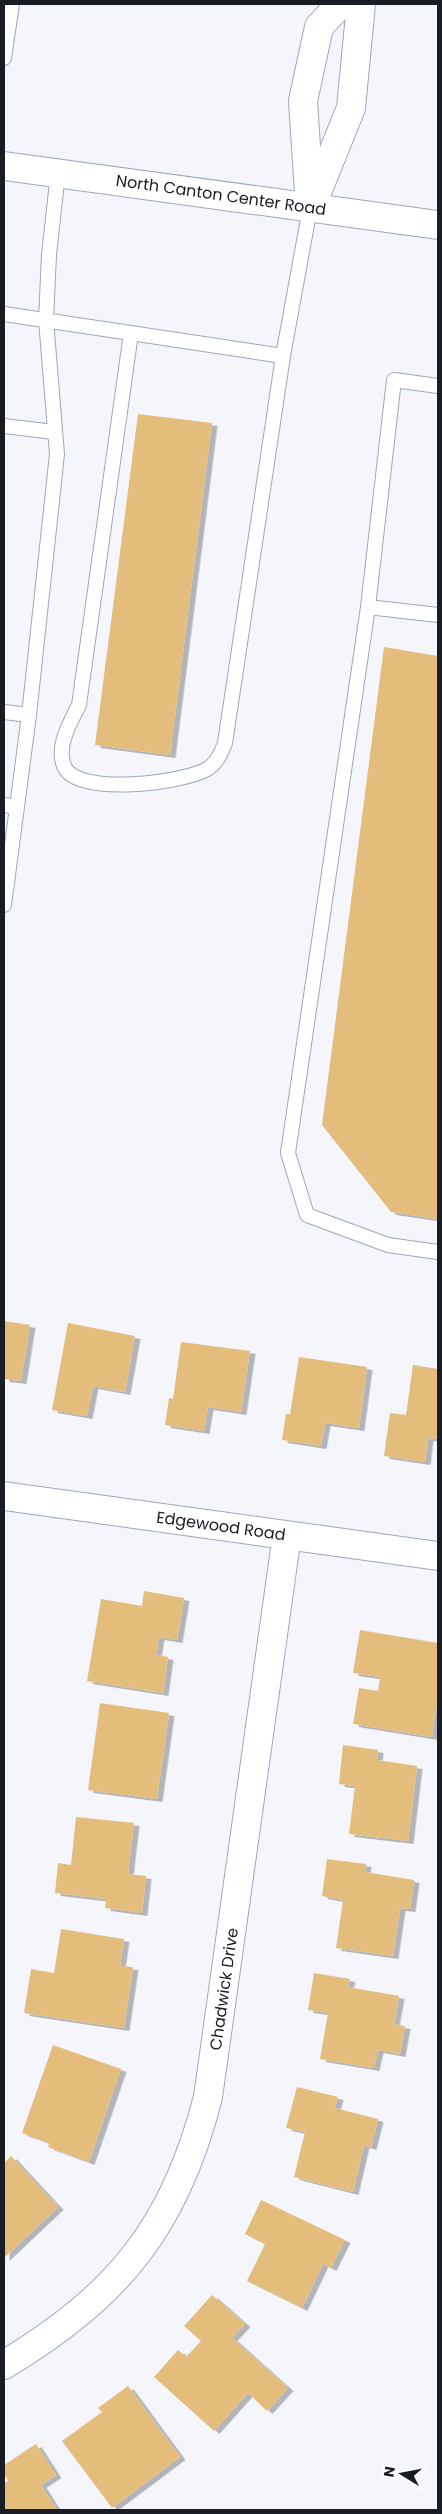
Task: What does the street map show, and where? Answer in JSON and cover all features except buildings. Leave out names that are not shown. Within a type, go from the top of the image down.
[{"type":"street","points":[[310,208],[303,101],[319,26],[340,4]]},
{"type":"street","points":[[310,208],[351,108],[361,4]]},
{"type":"street","name":"North Canton Center Road","points":[[4,166],[438,225]]},
{"type":"street","name":"Edgewood Road","points":[[4,1496],[438,1556]]},
{"type":"street","name":"Chadwick Drive","points":[[4,2365],[70,2322],[99,2297],[125,2269],[169,2205],[186,2171],[199,2134],[208,2097],[287,1535]]},
{"type":"lane","points":[[4,58],[12,4]]},
{"type":"lane","points":[[4,905],[11,806],[29,715],[56,454],[46,320],[58,173]]},
{"type":"lane","points":[[131,333],[79,705],[67,731],[63,746],[64,767],[72,776],[83,782],[111,784],[170,781],[208,768],[219,758],[225,743],[283,356],[310,208]]},
{"type":"lane","points":[[4,314],[283,356]]},
{"type":"lane","points":[[438,386],[394,380],[368,606],[288,1153],[307,1215],[388,1245],[438,1252]]},
{"type":"lane","points":[[4,426],[54,432]]},
{"type":"lane","points":[[368,606],[438,615]]},
{"type":"lane","points":[[4,712],[29,715]]}]
